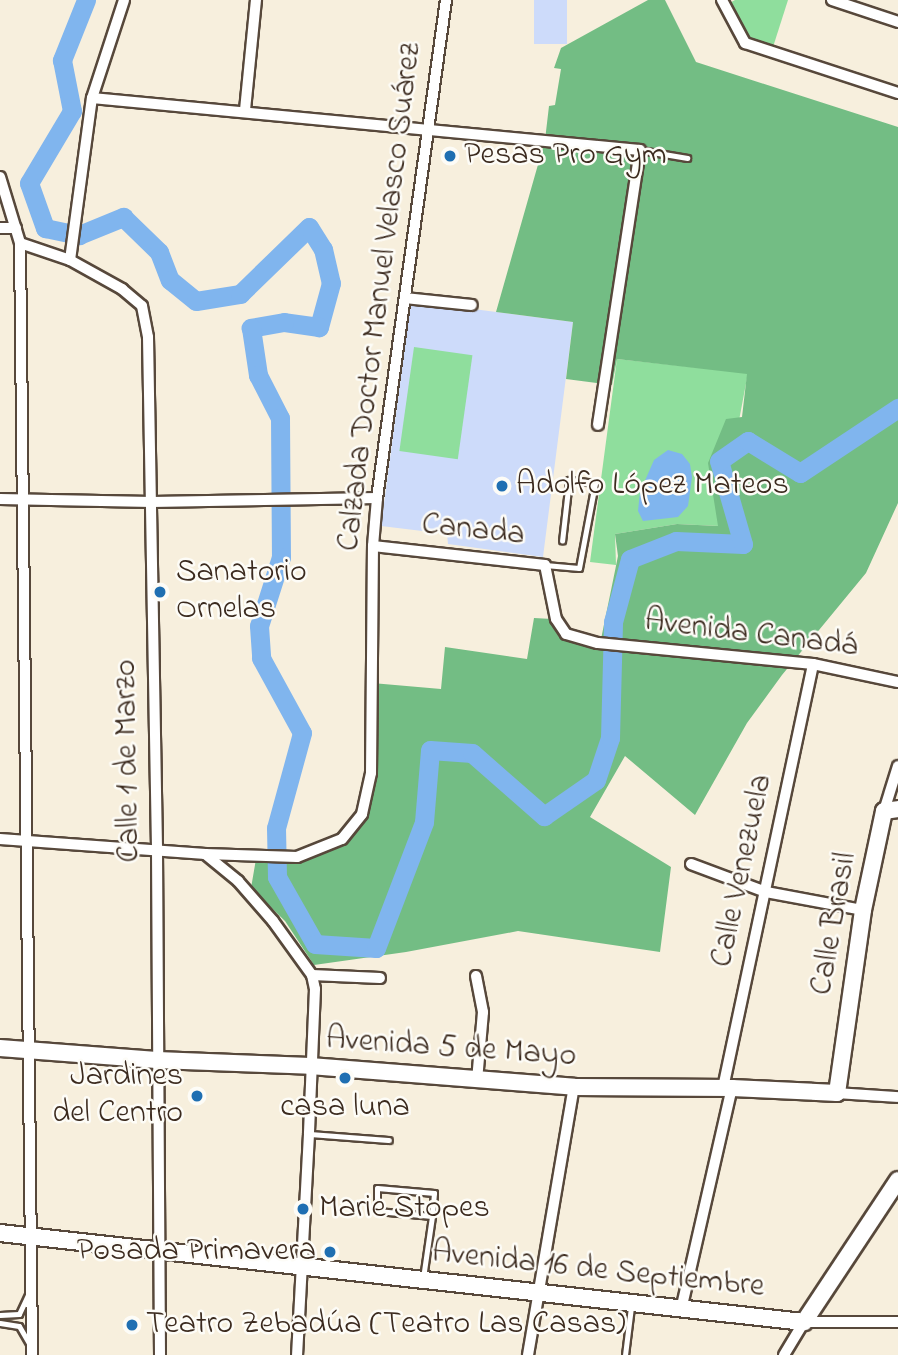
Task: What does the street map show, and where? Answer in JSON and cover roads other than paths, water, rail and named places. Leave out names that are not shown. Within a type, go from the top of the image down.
[{"type":"main road","name":"Calle Brasil","points":[[837,1093],[863,910],[891,810]]},
{"type":"main road","name":"Avenida 5 de Mayo","points":[[0,1048],[157,1060],[310,1066],[574,1087],[727,1088],[837,1093]]},
{"type":"main road","points":[[803,1322],[898,1180]]},
{"type":"main road","name":"Avenida 16 de Septiembre","points":[[0,1233],[803,1322]]},
{"type":"street","points":[[70,260],[92,98],[124,0]]},
{"type":"street","points":[[245,110],[256,0]]},
{"type":"street","name":"Calzada Doctor Manuel Velasco Suárez","points":[[205,854],[297,857],[342,839],[362,814],[371,773],[373,546],[377,498],[446,0]]},
{"type":"street","points":[[832,0],[898,22]]},
{"type":"street","points":[[725,1],[745,43],[898,93]]},
{"type":"street","points":[[92,98],[245,110],[640,150],[598,425]]},
{"type":"street","points":[[0,177],[20,243],[32,1351]]},
{"type":"street","points":[[0,228],[16,228]]},
{"type":"street","name":"Calle 1 de Marzo","points":[[20,243],[70,260],[122,289],[142,306],[148,337],[160,1355]]},
{"type":"street","points":[[405,298],[472,305]]},
{"type":"street","points":[[0,499],[152,502],[377,498]]},
{"type":"street","name":"Canada","points":[[373,546],[545,565],[556,619],[566,634],[598,643]]},
{"type":"street","name":"Avenida Canadá","points":[[598,643],[813,664],[898,682]]},
{"type":"street","name":"Calle Venezuela","points":[[681,1310],[813,664]]},
{"type":"street","name":"Calle Brasil","points":[[891,810],[898,766]]},
{"type":"street","points":[[0,839],[205,854],[238,881],[273,921],[313,975],[315,989],[309,1135],[296,1355]]},
{"type":"street","points":[[691,864],[766,892],[863,910]]},
{"type":"street","points":[[313,975],[380,978]]},
{"type":"street","points":[[476,976],[483,1012],[477,1081]]},
{"type":"street","points":[[528,1355],[574,1087]]},
{"type":"street","name":"Avenida 5 de Mayo","points":[[837,1093],[898,1097]]},
{"type":"street","points":[[784,1355],[803,1322]]},
{"type":"street","name":"Avenida 16 de Septiembre","points":[[803,1322],[898,1322]]},
{"type":"lane","points":[[640,150],[687,158]]},
{"type":"lane","points":[[545,565],[579,568],[595,483],[569,480],[562,541]]},
{"type":"lane","points":[[309,1135],[389,1140]]},
{"type":"lane","points":[[423,1279],[432,1216],[434,1193],[430,1190],[377,1188],[377,1211],[432,1216]]},
{"type":"lane","points":[[0,1315],[19,1314],[32,1285]]},
{"type":"lane","points":[[625,1355],[632,1304]]},
{"type":"lane","points":[[0,1323],[19,1326],[32,1351]]},
{"type":"water","points":[[668,450],[682,454],[690,464],[692,477],[688,506],[678,517],[643,521],[638,511],[640,492],[654,460]]},
{"type":"waterway","points":[[86,0],[62,60],[72,111],[29,183],[45,228],[79,235],[123,217],[159,252],[170,280],[196,301],[240,294],[309,227],[323,249],[331,283],[319,327],[284,322],[251,328],[258,375],[280,418],[281,557],[259,626],[261,658],[302,733],[276,828],[277,877],[315,944],[376,948],[424,822],[430,750],[472,753],[544,816],[596,780],[610,738],[613,622],[630,559],[676,541],[743,544],[719,461],[748,441],[800,473],[898,408]]},
{"type":"place","name":"Pesas Pro Gym","points":[[450,156]]},
{"type":"place","name":"Adolfo López Mateos","points":[[502,486]]},
{"type":"place","name":"Sanatorio Ornelas","points":[[160,592]]},
{"type":"place","name":"casa luna","points":[[345,1078]]},
{"type":"place","name":"Jardines del Centro","points":[[197,1096]]},
{"type":"place","name":"Marie Stopes","points":[[303,1209]]},
{"type":"place","name":"Posada Primavera","points":[[330,1252]]},
{"type":"place","name":"Teatro Zebadúa (Teatro Las Casas)","points":[[132,1325]]}]
